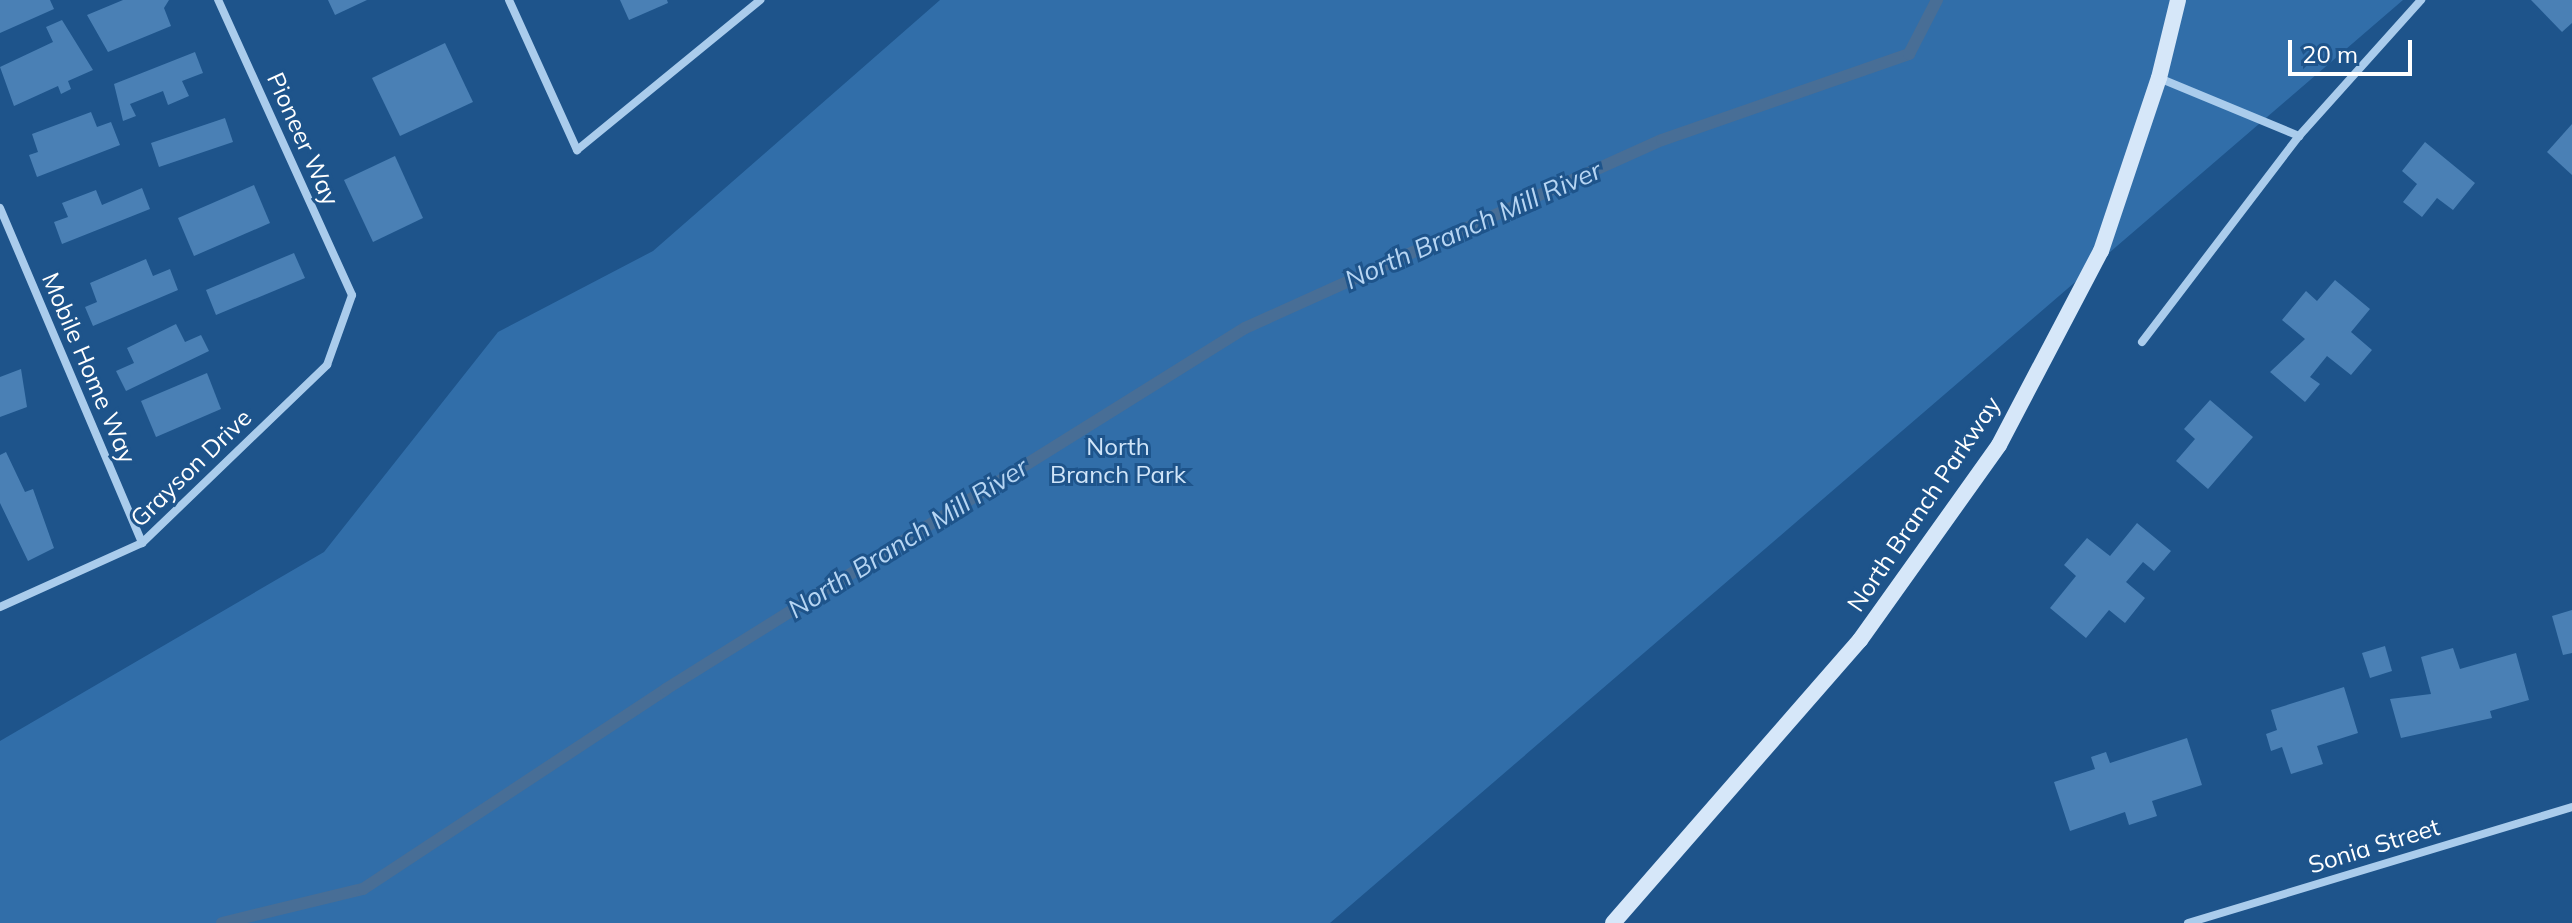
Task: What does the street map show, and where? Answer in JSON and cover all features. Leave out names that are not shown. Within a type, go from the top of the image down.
[{"type":"street","name":"Pioneer Way","points":[[218,0],[352,295]]},
{"type":"street","points":[[509,0],[577,150],[760,0]]},
{"type":"street","name":"North Branch Parkway","points":[[1613,923],[1860,640],[1999,445],[2101,251],[2159,78],[2178,0]]},
{"type":"street","points":[[2142,342],[2299,136],[2421,0]]},
{"type":"street","points":[[2159,78],[2299,136]]},
{"type":"street","name":"Mobile Home Way","points":[[0,208],[142,543]]},
{"type":"street","name":"Grayson Drive","points":[[0,607],[142,543],[327,365],[352,295]]},
{"type":"street","name":"Sonia Street","points":[[2188,923],[2572,807]]},
{"type":"green space","name":"North Branch Park","points":[[940,0],[2403,0],[1330,923],[0,923],[0,741],[324,552],[498,332],[653,251]]},
{"type":"building","points":[[0,0],[50,0],[54,9],[0,33]]},
{"type":"building","points":[[123,0],[169,0],[164,8],[171,26],[108,52],[87,15]]},
{"type":"building","points":[[328,0],[367,0],[335,15]]},
{"type":"building","points":[[620,0],[667,0],[668,3],[629,20]]},
{"type":"building","points":[[2531,0],[2572,0],[2572,23],[2562,32]]},
{"type":"building","points":[[62,20],[93,70],[68,81],[71,89],[61,94],[58,86],[14,106],[0,67],[53,42],[46,27]]},
{"type":"building","points":[[445,43],[473,102],[400,136],[372,78]]},
{"type":"building","points":[[195,52],[203,73],[182,81],[189,96],[168,105],[163,91],[130,104],[136,116],[123,121],[114,84]]},
{"type":"building","points":[[91,112],[97,127],[111,122],[120,145],[37,177],[29,155],[38,152],[32,134]]},
{"type":"building","points":[[225,118],[233,142],[159,167],[151,143]]},
{"type":"building","points":[[2572,124],[2572,175],[2547,152]]},
{"type":"building","points":[[2425,142],[2475,183],[2453,210],[2437,198],[2422,217],[2403,202],[2417,184],[2402,171]]},
{"type":"building","points":[[395,156],[423,218],[373,242],[344,180]]},
{"type":"building","points":[[254,185],[270,223],[194,256],[178,218]]},
{"type":"building","points":[[142,188],[150,209],[62,244],[54,222],[68,217],[62,203],[96,190],[102,205]]},
{"type":"building","points":[[294,253],[305,278],[216,315],[206,290]]},
{"type":"building","points":[[146,259],[153,276],[170,269],[178,290],[93,326],[85,307],[97,302],[90,283]]},
{"type":"building","points":[[2335,280],[2370,309],[2351,332],[2372,350],[2351,375],[2327,356],[2310,377],[2320,384],[2305,402],[2270,372],[2305,339],[2282,320],[2306,291],[2317,301]]},
{"type":"building","points":[[176,324],[185,342],[201,335],[209,351],[126,391],[116,371],[134,363],[127,348]]},
{"type":"building","points":[[21,369],[27,407],[0,417],[0,377]]},
{"type":"building","points":[[207,373],[221,409],[156,437],[141,401]]},
{"type":"building","points":[[2210,400],[2253,437],[2208,489],[2176,461],[2195,439],[2184,429]]},
{"type":"building","points":[[6,452],[25,492],[33,489],[54,548],[28,561],[0,503],[0,455]]},
{"type":"building","points":[[2137,523],[2171,551],[2154,571],[2143,562],[2126,582],[2145,598],[2125,623],[2109,610],[2086,638],[2050,608],[2076,576],[2064,565],[2087,538],[2110,556]]},
{"type":"building","points":[[2572,610],[2572,653],[2563,655],[2552,616]]},
{"type":"building","points":[[2385,646],[2392,671],[2370,678],[2362,653]]},
{"type":"building","points":[[2453,648],[2460,669],[2516,653],[2529,700],[2490,711],[2492,718],[2401,738],[2390,699],[2431,694],[2421,657]]},
{"type":"building","points":[[2344,687],[2358,733],[2317,746],[2323,764],[2291,774],[2282,747],[2271,751],[2266,734],[2277,730],[2271,710]]},
{"type":"building","points":[[2187,738],[2202,785],[2152,801],[2157,816],[2129,825],[2125,812],[2070,831],[2054,782],[2095,769],[2091,757],[2106,752],[2110,763]]},
{"type":"waterway","name":"North Branch Mill River","points":[[222,923],[363,889],[666,689],[1245,328],[1662,140],[1909,54],[1937,0]]}]
